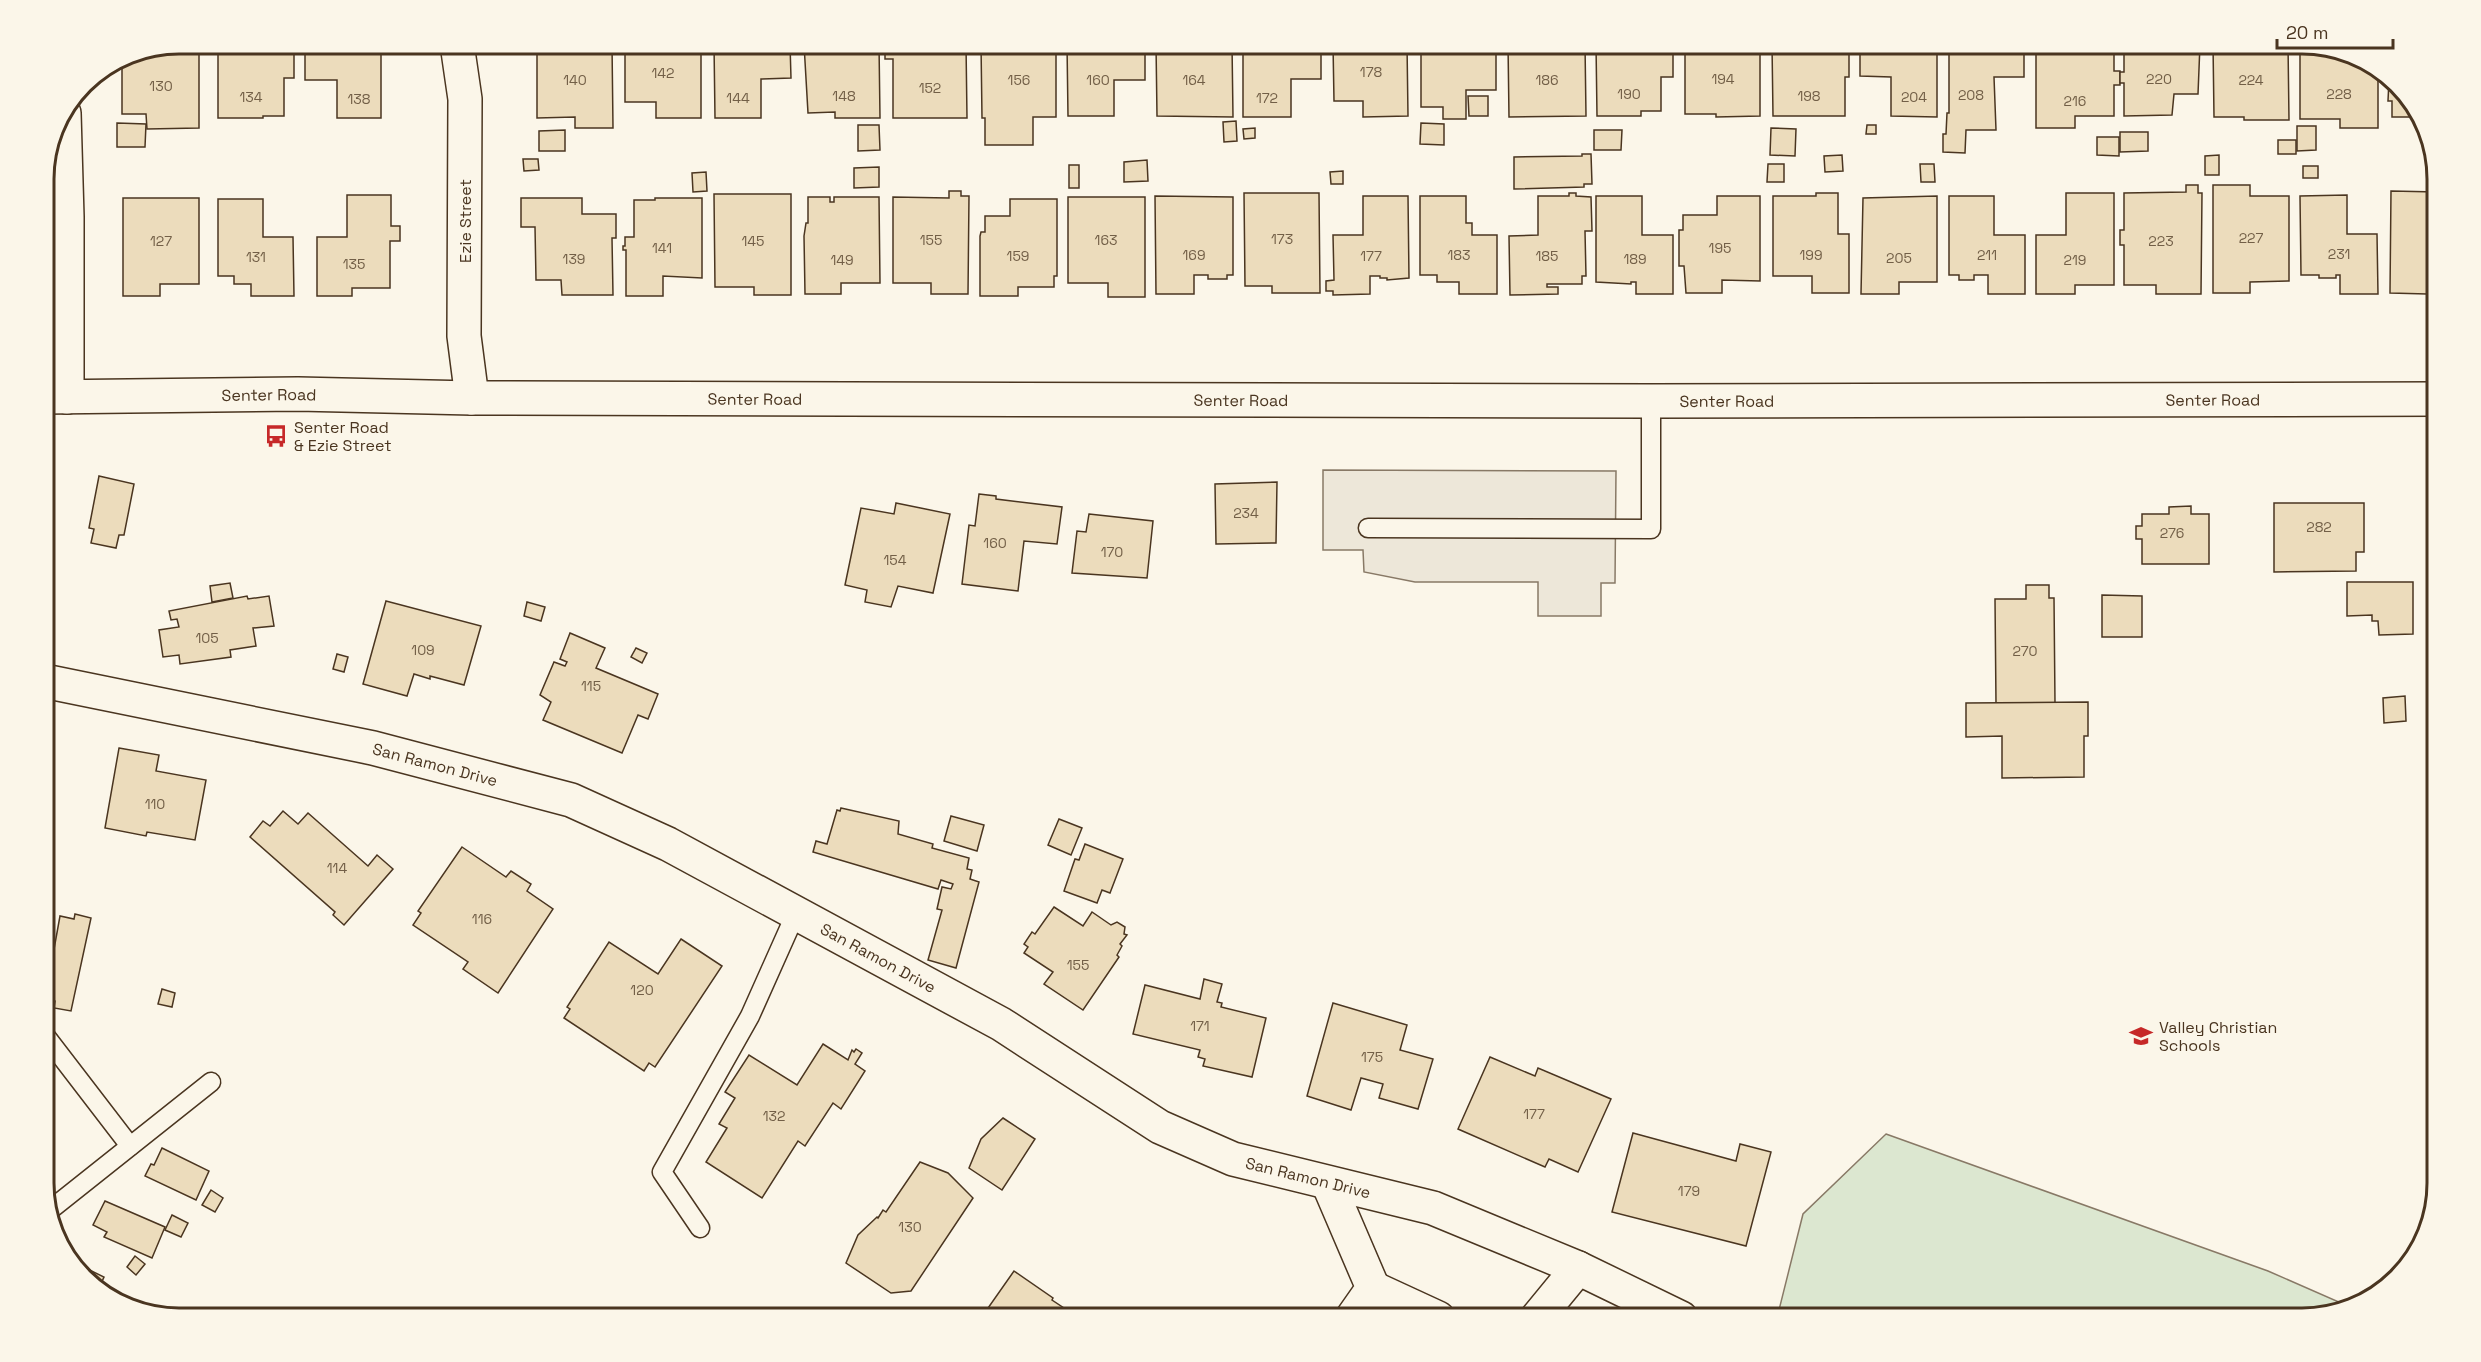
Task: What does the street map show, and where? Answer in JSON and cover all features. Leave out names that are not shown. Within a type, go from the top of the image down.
[{"type":"street","name":"Ezie Street","points":[[458,54],[465,99],[464,336],[472,398]]},
{"type":"street","points":[[55,397],[67,217],[65,130]]},
{"type":"street","points":[[54,243],[67,217]]},
{"type":"street","name":"Senter Road","points":[[55,397],[298,394],[472,398],[1651,402],[2427,399]]},
{"type":"street","name":"San Ramon Drive","points":[[54,683],[373,748],[571,800],[668,844],[1001,1024],[1160,1127],[1233,1159],[1433,1208],[1578,1268],[1660,1308]]},
{"type":"street","points":[[1328,1183],[1373,1288],[1416,1308]]},
{"type":"street","points":[[1545,1308],[1578,1268]]},
{"type":"street","points":[[1360,1308],[1373,1288]]},
{"type":"lane","points":[[1368,528],[1651,529],[1651,402]]},
{"type":"lane","points":[[700,1228],[662,1172],[750,1016],[796,913]]},
{"type":"lane","points":[[54,1048],[130,1146]]},
{"type":"lane","points":[[56,1205],[211,1082]]},
{"type":"green space","points":[[1886,1134],[2268,1271],[2339,1302],[2302,1308],[1780,1308],[1803,1214]]},
{"type":"shaded area","points":[[1323,470],[1616,471],[1615,583],[1601,583],[1601,616],[1538,616],[1538,582],[1415,582],[1364,572],[1363,550],[1323,550]]},
{"type":"building","points":[[199,54],[199,128],[147,129],[146,114],[122,114],[122,68],[155,56]]},
{"type":"building","points":[[218,54],[294,54],[294,78],[284,78],[284,116],[218,118]]},
{"type":"building","points":[[305,54],[381,54],[381,118],[337,118],[337,80],[305,80]]},
{"type":"building","points":[[537,54],[612,54],[613,128],[575,128],[575,117],[537,118]]},
{"type":"building","points":[[625,54],[701,54],[701,118],[656,118],[656,102],[625,102]]},
{"type":"building","points":[[714,54],[790,54],[791,78],[761,79],[761,118],[715,118]]},
{"type":"building","points":[[805,54],[879,54],[880,118],[835,118],[835,112],[808,113]]},
{"type":"building","points":[[885,54],[966,54],[967,118],[893,118],[893,59],[885,59]]},
{"type":"building","points":[[981,54],[1056,54],[1056,117],[1033,117],[1033,145],[985,145],[985,118],[982,118]]},
{"type":"building","points":[[1067,54],[1145,54],[1145,80],[1114,80],[1114,116],[1068,116]]},
{"type":"building","points":[[1156,54],[1232,54],[1233,117],[1157,116]]},
{"type":"building","points":[[1243,54],[1321,54],[1321,79],[1291,79],[1291,117],[1243,117]]},
{"type":"building","points":[[1333,54],[1407,54],[1408,116],[1363,117],[1363,101],[1334,101]]},
{"type":"building","points":[[1421,54],[1496,54],[1496,90],[1466,90],[1466,119],[1443,119],[1443,107],[1421,107]]},
{"type":"building","points":[[1508,54],[1585,54],[1586,116],[1509,117]]},
{"type":"building","points":[[1596,54],[1673,54],[1673,77],[1661,77],[1661,111],[1641,111],[1641,116],[1597,116]]},
{"type":"building","points":[[1685,54],[1760,54],[1760,116],[1716,117],[1716,114],[1685,114]]},
{"type":"building","points":[[1772,54],[1849,54],[1849,77],[1845,77],[1845,116],[1773,116]]},
{"type":"building","points":[[1860,54],[1937,54],[1937,117],[1891,116],[1891,77],[1860,76]]},
{"type":"building","points":[[1949,54],[2024,54],[2024,77],[1994,77],[1996,130],[1966,130],[1965,153],[1943,152],[1943,134],[1946,134],[1947,113],[1949,113]]},
{"type":"building","points":[[2036,54],[2114,54],[2114,71],[2120,71],[2120,85],[2114,85],[2114,116],[2075,116],[2075,128],[2036,128]]},
{"type":"building","points":[[2124,54],[2200,54],[2198,94],[2174,94],[2172,115],[2124,116],[2124,83],[2120,83],[2120,72],[2124,72]]},
{"type":"building","points":[[2213,54],[2288,54],[2289,120],[2214,117]]},
{"type":"building","points":[[2300,54],[2326,56],[2342,61],[2357,67],[2378,80],[2378,128],[2340,128],[2340,119],[2300,119]]},
{"type":"building","points":[[2389,90],[2410,117],[2392,117],[2392,101],[2388,101]]},
{"type":"building","points":[[1468,96],[1488,96],[1488,116],[1469,116]]},
{"type":"building","points":[[1236,121],[1237,141],[1224,142],[1223,122]]},
{"type":"building","points":[[117,123],[146,124],[145,147],[117,147]]},
{"type":"building","points":[[1421,123],[1444,124],[1444,145],[1420,144]]},
{"type":"building","points":[[858,125],[879,125],[880,150],[858,151]]},
{"type":"building","points":[[1867,125],[1876,125],[1876,134],[1866,134]]},
{"type":"building","points":[[2297,126],[2316,126],[2316,150],[2297,151]]},
{"type":"building","points":[[1255,128],[1255,138],[1244,139],[1243,129]]},
{"type":"building","points":[[1771,128],[1796,129],[1795,156],[1770,155]]},
{"type":"building","points":[[565,130],[565,151],[539,151],[539,131]]},
{"type":"building","points":[[1594,130],[1622,130],[1621,150],[1594,150]]},
{"type":"building","points":[[2120,132],[2148,132],[2148,151],[2120,152]]},
{"type":"building","points":[[2097,137],[2119,137],[2119,156],[2097,155]]},
{"type":"building","points":[[2278,140],[2296,140],[2296,154],[2278,154]]},
{"type":"building","points":[[1582,154],[1591,154],[1592,184],[1584,184],[1584,187],[1514,189],[1514,157],[1582,156]]},
{"type":"building","points":[[1842,155],[1843,171],[1825,172],[1824,156]]},
{"type":"building","points":[[2219,155],[2219,175],[2205,175],[2205,156]]},
{"type":"building","points":[[523,159],[538,159],[539,170],[524,171]]},
{"type":"building","points":[[1147,160],[1148,181],[1124,182],[1124,162]]},
{"type":"building","points":[[1768,164],[1784,164],[1784,182],[1767,182]]},
{"type":"building","points":[[1920,164],[1934,164],[1935,182],[1921,182]]},
{"type":"building","points":[[1069,165],[1079,165],[1079,188],[1069,188]]},
{"type":"building","points":[[2303,166],[2318,166],[2318,178],[2303,178]]},
{"type":"building","points":[[879,167],[879,187],[854,188],[854,168]]},
{"type":"building","points":[[1343,171],[1343,184],[1331,184],[1330,172]]},
{"type":"building","points":[[706,172],[707,191],[693,192],[692,173]]},
{"type":"building","points":[[2186,185],[2198,185],[2198,193],[2202,193],[2201,294],[2156,294],[2156,285],[2124,285],[2124,245],[2120,245],[2120,230],[2124,230],[2124,193],[2186,192]]},
{"type":"building","points":[[2213,185],[2250,185],[2250,196],[2289,196],[2289,281],[2250,282],[2250,293],[2213,293]]},
{"type":"building","points":[[949,191],[961,191],[961,196],[969,196],[968,294],[931,294],[931,283],[893,283],[893,197],[949,198]]},
{"type":"building","points":[[2391,191],[2427,192],[2427,294],[2390,293]]},
{"type":"building","points":[[1244,193],[1319,193],[1320,293],[1272,293],[1272,286],[1245,286]]},
{"type":"building","points":[[1569,193],[1591,197],[1592,231],[1585,231],[1586,276],[1582,276],[1582,284],[1547,284],[1547,287],[1558,287],[1558,294],[1510,295],[1509,236],[1538,235],[1538,196],[1569,196]]},
{"type":"building","points":[[1816,193],[1838,193],[1838,234],[1849,234],[1849,293],[1812,293],[1812,276],[1773,276],[1773,196],[1816,196]]},
{"type":"building","points":[[2066,193],[2114,193],[2114,285],[2075,285],[2075,294],[2036,294],[2036,235],[2066,235]]},
{"type":"building","points":[[714,194],[791,194],[791,295],[754,295],[754,287],[715,287]]},
{"type":"building","points":[[347,195],[391,195],[391,226],[400,226],[400,241],[390,241],[390,288],[352,288],[352,296],[317,296],[317,237],[347,237]]},
{"type":"building","points":[[2347,195],[2347,234],[2377,234],[2378,294],[2340,294],[2340,275],[2336,275],[2336,278],[2319,278],[2319,275],[2301,275],[2300,196]]},
{"type":"building","points":[[1155,196],[1233,197],[1233,275],[1227,275],[1227,279],[1208,279],[1208,275],[1194,275],[1194,294],[1156,294]]},
{"type":"building","points":[[1363,196],[1408,196],[1409,278],[1387,280],[1380,276],[1370,276],[1370,294],[1333,295],[1333,291],[1326,291],[1326,281],[1334,280],[1333,235],[1363,235]]},
{"type":"building","points":[[1420,196],[1466,196],[1466,223],[1472,223],[1472,235],[1497,235],[1497,294],[1459,294],[1459,282],[1437,282],[1437,275],[1420,275]]},
{"type":"building","points":[[1596,196],[1642,196],[1642,235],[1673,235],[1673,294],[1636,294],[1636,282],[1631,282],[1631,284],[1596,282]]},
{"type":"building","points":[[1717,196],[1760,196],[1760,281],[1722,280],[1722,293],[1686,293],[1684,266],[1679,266],[1679,230],[1683,230],[1683,215],[1717,215]]},
{"type":"building","points":[[1937,196],[1937,282],[1899,282],[1899,294],[1861,294],[1863,198]]},
{"type":"building","points":[[1949,196],[1994,196],[1994,235],[2025,235],[2025,294],[1988,294],[1988,275],[1974,275],[1974,280],[1959,280],[1959,275],[1949,275]]},
{"type":"building","points":[[808,197],[830,197],[830,202],[834,202],[834,197],[879,197],[880,283],[841,283],[841,294],[805,294],[804,236],[806,223],[808,223]]},
{"type":"building","points":[[1068,197],[1145,197],[1145,297],[1108,297],[1108,283],[1068,283]]},
{"type":"building","points":[[123,198],[199,198],[199,284],[160,284],[160,296],[123,296]]},
{"type":"building","points":[[521,198],[582,198],[582,214],[616,214],[616,238],[612,238],[613,295],[562,295],[561,280],[536,280],[535,227],[521,227]]},
{"type":"building","points":[[655,198],[702,198],[702,278],[663,276],[663,296],[626,296],[626,250],[623,250],[623,246],[625,246],[625,237],[634,237],[634,200],[655,200]]},
{"type":"building","points":[[218,199],[263,199],[263,237],[293,237],[294,296],[251,296],[251,284],[234,284],[234,276],[218,276]]},
{"type":"building","points":[[1010,199],[1057,199],[1057,276],[1054,276],[1054,287],[1018,287],[1018,296],[980,296],[980,236],[981,232],[985,232],[985,216],[1010,216]]},
{"type":"building","points":[[99,476],[134,484],[124,535],[119,535],[116,548],[91,543],[94,529],[89,528]]},
{"type":"building","points":[[1277,482],[1276,543],[1216,544],[1215,484]]},
{"type":"building","points":[[979,494],[996,496],[996,499],[1062,507],[1057,544],[1024,541],[1018,591],[962,584],[969,525],[975,526]]},
{"type":"building","points":[[896,503],[950,514],[933,593],[898,586],[891,607],[865,602],[867,590],[845,585],[861,508],[894,514]]},
{"type":"building","points":[[2274,503],[2364,503],[2364,552],[2356,552],[2356,571],[2274,572]]},
{"type":"building","points":[[2191,506],[2191,514],[2209,514],[2209,564],[2142,564],[2142,539],[2136,539],[2136,526],[2142,526],[2142,514],[2169,514],[2169,507]]},
{"type":"building","points":[[1089,514],[1153,521],[1147,578],[1072,573],[1077,531],[1086,532]]},
{"type":"building","points":[[2347,582],[2413,582],[2413,634],[2379,635],[2378,621],[2372,621],[2372,615],[2347,616]]},
{"type":"building","points":[[230,583],[233,598],[212,602],[210,586]]},
{"type":"building","points":[[2026,585],[2049,585],[2049,598],[2054,598],[2055,703],[1996,703],[1995,599],[2026,599]]},
{"type":"building","points":[[2102,595],[2142,596],[2142,637],[2102,637]]},
{"type":"building","points":[[247,596],[248,599],[269,596],[274,626],[253,628],[256,646],[230,650],[231,657],[180,664],[179,655],[163,657],[159,630],[179,627],[177,619],[171,620],[169,611]]},
{"type":"building","points":[[386,601],[481,626],[464,685],[414,674],[407,696],[363,684]]},
{"type":"building","points":[[527,602],[545,607],[541,621],[524,616]]},
{"type":"building","points":[[570,633],[605,648],[596,668],[658,694],[648,719],[638,715],[622,753],[543,720],[551,702],[540,695],[554,662],[565,666],[567,662],[560,659]]},
{"type":"building","points":[[636,648],[647,653],[642,663],[631,657]]},
{"type":"building","points":[[337,654],[348,657],[344,672],[333,669]]},
{"type":"building","points":[[2405,696],[2406,721],[2384,723],[2383,698]]},
{"type":"building","points":[[2088,702],[2088,736],[2084,736],[2084,777],[2002,778],[2002,736],[1966,737],[1966,703]]},
{"type":"building","points":[[119,748],[159,755],[156,771],[206,780],[195,840],[147,832],[146,836],[105,828]]},
{"type":"building","points":[[841,808],[899,821],[898,834],[933,844],[932,848],[969,858],[967,869],[972,870],[970,879],[979,882],[956,968],[928,960],[942,910],[937,909],[942,887],[951,889],[953,884],[941,880],[938,889],[813,852],[816,841],[827,844],[837,810],[840,811]]},
{"type":"building","points":[[283,811],[298,824],[308,813],[368,866],[377,855],[393,869],[344,925],[333,915],[335,912],[250,837],[263,821],[270,826]]},
{"type":"building","points":[[951,816],[984,825],[977,851],[944,841]]},
{"type":"building","points":[[1059,819],[1082,828],[1071,855],[1048,845]]},
{"type":"building","points":[[1085,844],[1123,859],[1110,893],[1102,890],[1097,903],[1064,891],[1075,859],[1079,860]]},
{"type":"building","points":[[462,847],[506,877],[511,871],[531,884],[527,891],[553,909],[498,993],[463,969],[468,962],[413,925],[421,913],[418,911]]},
{"type":"building","points":[[1054,907],[1083,926],[1092,912],[1111,925],[1117,922],[1125,927],[1124,934],[1127,935],[1120,944],[1122,946],[1117,955],[1119,957],[1083,1010],[1044,984],[1053,972],[1024,953],[1028,947],[1024,944],[1032,932],[1035,934]]},
{"type":"building","points":[[75,914],[91,918],[71,1011],[54,1008],[54,949],[60,916],[74,919]]},
{"type":"building","points":[[681,939],[722,966],[655,1067],[649,1063],[644,1071],[564,1018],[570,1009],[567,1007],[609,942],[658,974]]},
{"type":"building","points":[[1204,979],[1222,984],[1217,1002],[1222,1003],[1221,1007],[1266,1018],[1252,1077],[1203,1066],[1205,1059],[1198,1057],[1200,1050],[1133,1034],[1145,985],[1200,999]]},
{"type":"building","points":[[162,989],[175,993],[172,1007],[158,1004]]},
{"type":"building","points":[[1333,1003],[1407,1025],[1400,1050],[1433,1059],[1418,1109],[1379,1098],[1383,1084],[1361,1078],[1351,1110],[1307,1096]]},
{"type":"building","points":[[823,1044],[848,1060],[852,1050],[854,1052],[856,1049],[862,1053],[855,1064],[865,1071],[841,1109],[833,1103],[805,1146],[798,1141],[762,1198],[706,1162],[727,1128],[719,1124],[735,1098],[725,1092],[749,1055],[797,1085]]},
{"type":"building","points":[[1490,1057],[1535,1076],[1538,1068],[1611,1099],[1578,1172],[1549,1159],[1545,1167],[1458,1129]]},
{"type":"building","points":[[1003,1118],[1035,1139],[1002,1190],[969,1168],[981,1139]]},
{"type":"building","points":[[1633,1133],[1736,1161],[1740,1144],[1771,1152],[1746,1246],[1612,1212]]},
{"type":"building","points":[[162,1148],[209,1171],[196,1200],[145,1176],[151,1164],[154,1165]]},
{"type":"building","points":[[920,1162],[948,1173],[973,1198],[911,1291],[891,1293],[846,1263],[858,1235],[878,1218],[883,1210],[886,1212]]},
{"type":"building","points":[[211,1190],[223,1198],[215,1212],[202,1205]]},
{"type":"building","points":[[105,1201],[165,1227],[152,1258],[104,1237],[107,1232],[93,1225]]},
{"type":"building","points":[[172,1215],[188,1223],[181,1237],[165,1230]]},
{"type":"building","points":[[135,1256],[145,1264],[136,1275],[127,1267]]},
{"type":"building","points":[[90,1270],[104,1277],[102,1281]]},
{"type":"building","points":[[1014,1271],[1064,1308],[988,1308]]},
{"type":"place","name":"Senter Road & Ezie Street","points":[[276,436]]},
{"type":"place","name":"Valley Christian Schools","points":[[2141,1036]]}]
